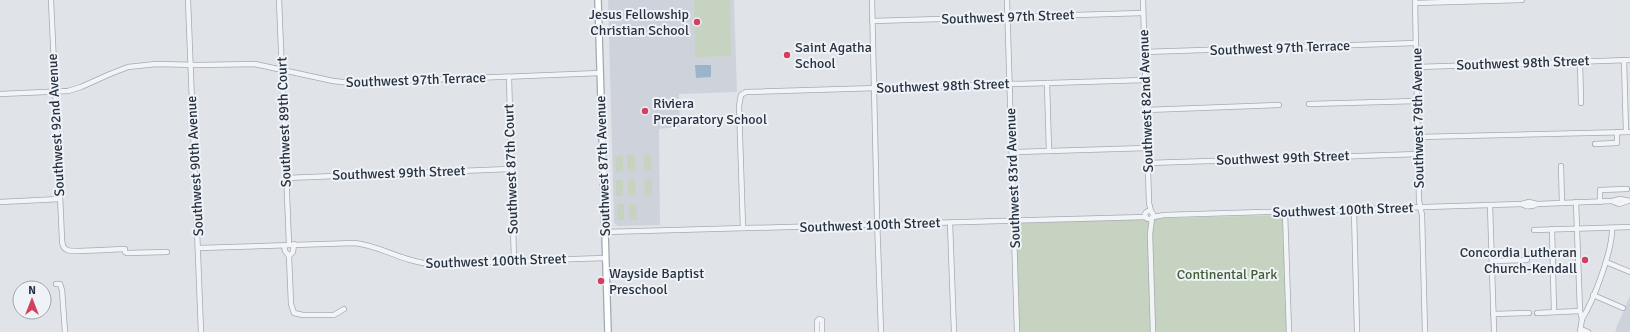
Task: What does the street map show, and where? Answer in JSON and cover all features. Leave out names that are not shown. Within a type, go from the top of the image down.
[{"type":"main road","name":"Southwest 87th Avenue","points":[[598,0],[608,332]]},
{"type":"street","name":"Southwest 92nd Avenue","points":[[51,0],[62,239],[65,248],[77,251],[125,249],[125,252],[127,253],[167,252]]},
{"type":"street","name":"Southwest 90th Avenue","points":[[188,0],[199,248],[201,332]]},
{"type":"street","name":"Southwest 89th Court","points":[[279,0],[289,244]]},
{"type":"street","points":[[872,0],[881,332]]},
{"type":"street","name":"Southwest 83rd Avenue","points":[[1007,0],[1009,84],[1013,152],[1017,332]]},
{"type":"street","name":"Southwest 82nd Avenue","points":[[1142,0],[1153,332]]},
{"type":"street","points":[[1415,2],[1522,0]]},
{"type":"street","name":"Southwest 79th Avenue","points":[[1415,2],[1424,332]]},
{"type":"street","name":"Southwest 97th Street","points":[[872,21],[1143,13]]},
{"type":"street","name":"Southwest 97th Terrace","points":[[1144,52],[1416,43]]},
{"type":"street","points":[[1418,138],[1628,132],[1624,60]]},
{"type":"street","name":"Southwest 98th Street","points":[[1417,67],[1630,60]]},
{"type":"street","points":[[1580,62],[1581,103]]},
{"type":"street","name":"Southwest 97th Terrace","points":[[0,94],[55,92],[81,87],[110,74],[134,66],[164,64],[255,64],[351,83],[600,73]]},
{"type":"street","name":"Southwest 87th Court","points":[[509,76],[514,261]]},
{"type":"street","name":"Southwest 98th Street","points":[[743,228],[739,106],[742,95],[749,92],[1145,80]]},
{"type":"street","points":[[1047,83],[1049,151]]},
{"type":"street","points":[[1309,104],[1417,101]]},
{"type":"street","points":[[1146,110],[1279,105]]},
{"type":"street","points":[[1595,144],[1617,143],[1617,132]]},
{"type":"street","points":[[1013,152],[1147,148]]},
{"type":"street","name":"Southwest 99th Street","points":[[1148,163],[1419,154]]},
{"type":"street","points":[[1561,166],[1562,203]]},
{"type":"street","name":"Southwest 99th Street","points":[[286,178],[512,169]]},
{"type":"street","points":[[1600,202],[1600,190],[1627,189]]},
{"type":"street","points":[[0,202],[60,199]]},
{"type":"street","name":"Southwest 100th Street","points":[[605,232],[1354,210],[1522,204],[1529,202],[1537,204],[1600,202],[1620,199],[1629,201]]},
{"type":"street","points":[[1576,202],[1580,311],[1582,319]]},
{"type":"street","points":[[1490,205],[1494,331]]},
{"type":"street","points":[[1354,210],[1357,331]]},
{"type":"street","points":[[1285,212],[1289,332]]},
{"type":"street","points":[[950,223],[954,332]]},
{"type":"street","points":[[1534,230],[1630,227]]},
{"type":"street","points":[[1588,332],[1580,331],[1582,319],[1588,309],[1606,262],[1611,242],[1612,228]]},
{"type":"street","points":[[1552,229],[1554,312]]},
{"type":"street","points":[[289,244],[293,252],[289,256]]},
{"type":"street","points":[[289,244],[285,251],[289,256],[291,304],[293,311],[303,315],[334,315],[344,310]]},
{"type":"street","name":"Southwest 100th Street","points":[[199,248],[289,244],[360,244],[376,247],[409,261],[450,264],[605,258]]},
{"type":"street","points":[[1492,261],[1527,260]]},
{"type":"street","points":[[1606,262],[1630,272]]},
{"type":"street","points":[[56,284],[60,284],[62,288],[65,332]]},
{"type":"street","points":[[1593,295],[1623,308]]},
{"type":"street","points":[[1537,313],[1580,311]]},
{"type":"street","points":[[1493,314],[1529,313]]},
{"type":"street","points":[[817,332],[818,321],[822,320],[822,332]]},
{"type":"shaded area","name":"Riviera Preparatory School","points":[[608,0],[734,0],[737,92],[679,94],[680,127],[659,129],[660,225],[618,226],[614,223]]},
{"type":"shaded area","points":[[1630,296],[1630,332],[1615,332],[1617,326]]},
{"type":"green space","points":[[694,0],[730,0],[731,56],[695,57]]},
{"type":"green space","points":[[623,155],[623,171],[616,172],[615,156]]},
{"type":"green space","points":[[627,155],[635,155],[635,171],[628,171]]},
{"type":"green space","points":[[644,155],[651,155],[651,170],[644,171]]},
{"type":"green space","points":[[635,179],[636,195],[628,195],[628,180]]},
{"type":"green space","points":[[644,179],[652,179],[652,195],[645,195]]},
{"type":"green space","points":[[616,180],[623,180],[623,196],[616,196]]},
{"type":"green space","points":[[617,204],[624,204],[624,220],[617,220]]},
{"type":"green space","points":[[629,204],[636,204],[637,220],[629,220]]},
{"type":"green space","name":"Continental Park","points":[[1279,215],[1284,220],[1287,332],[1019,332],[1016,227],[1021,222]]},
{"type":"water","points":[[695,65],[711,65],[711,77],[696,78]]},
{"type":"place","name":"Jesus Fellowship Christian School","points":[[697,22]]},
{"type":"place","name":"Saint Agatha School","points":[[787,55]]},
{"type":"place","name":"Riviera Preparatory School","points":[[645,111]]},
{"type":"place","name":"Concordia Lutheran Church-Kendall","points":[[1585,260]]},
{"type":"place","name":"Wayside Baptist Preschool","points":[[601,281]]}]
